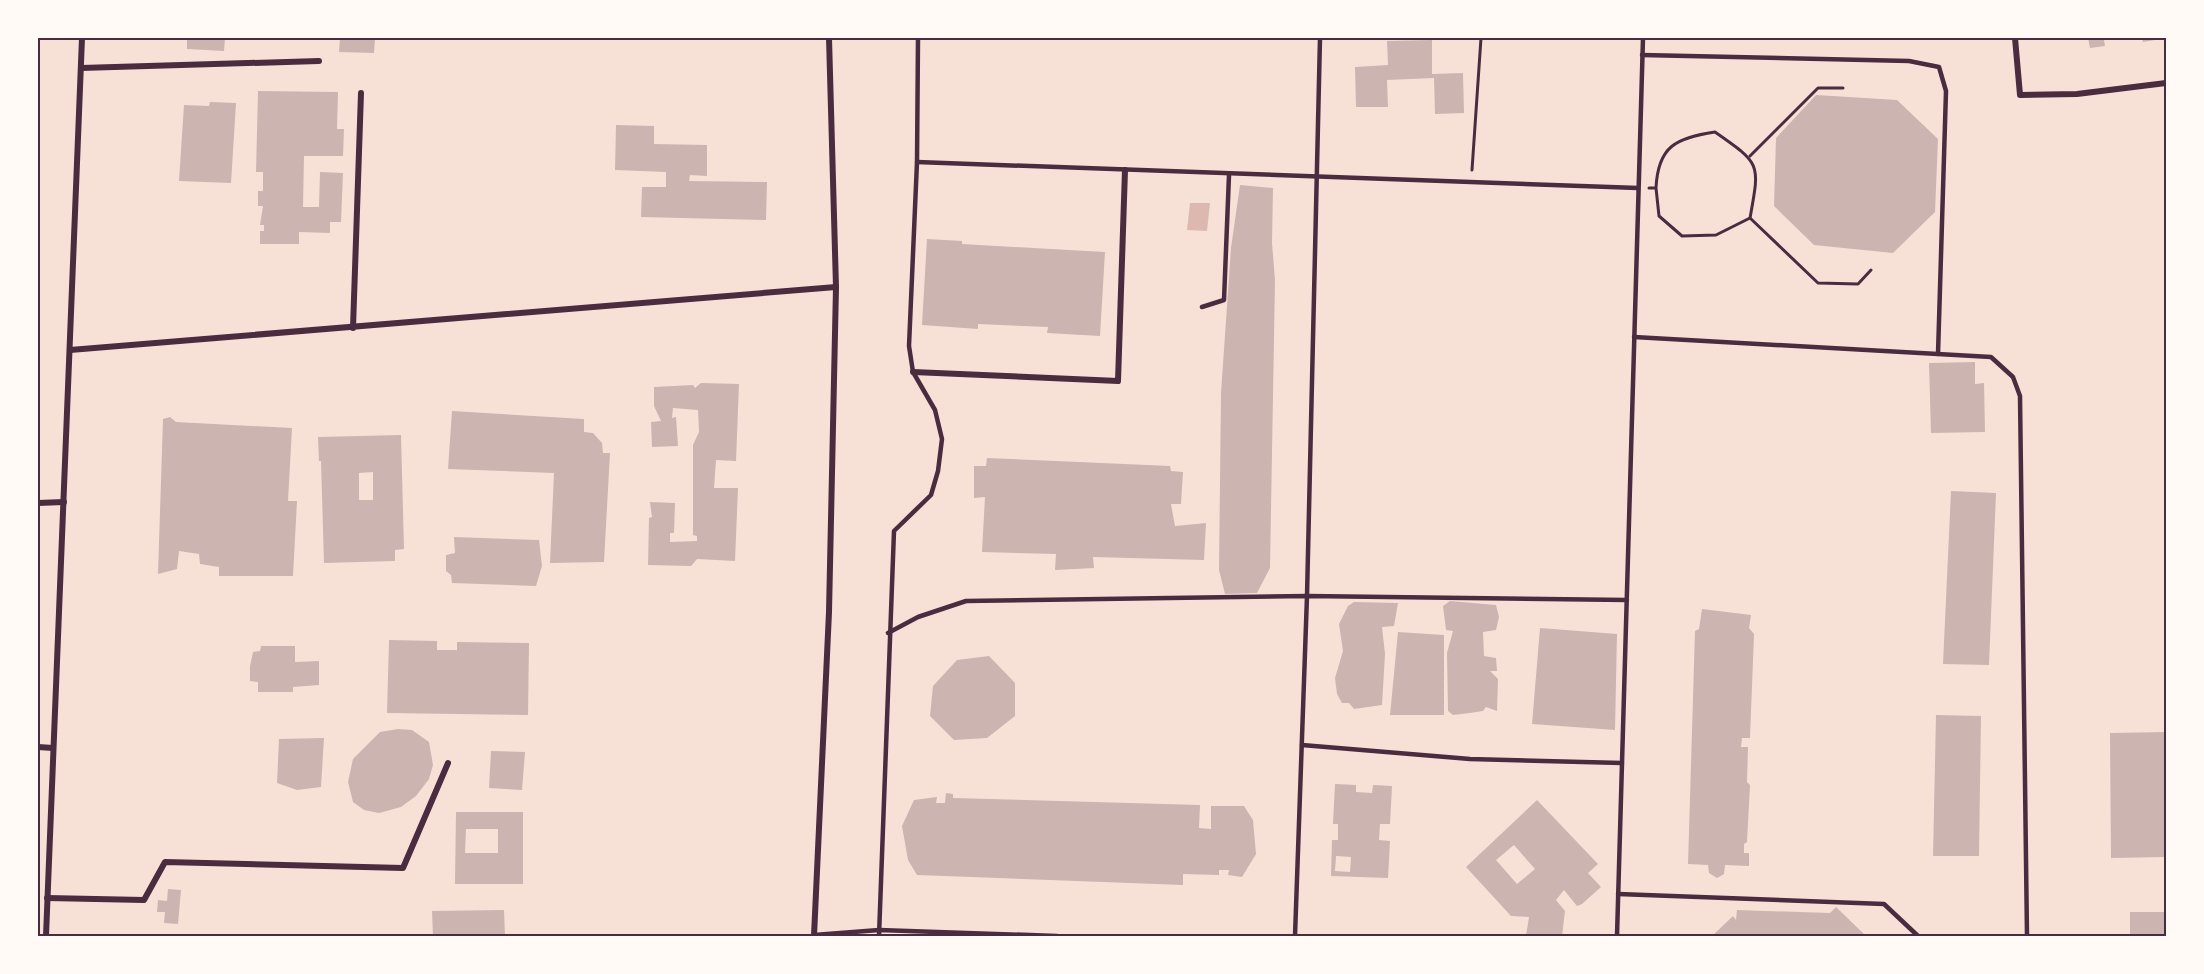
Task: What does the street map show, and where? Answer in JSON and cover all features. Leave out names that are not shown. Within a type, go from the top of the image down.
[{"type":"street","points":[[46,936],[82,38]]},
{"type":"street","points":[[814,936],[829,612],[836,287],[829,38]]},
{"type":"street","points":[[2015,38],[2020,95],[2077,94],[2166,83]]},
{"type":"street","points":[[81,68],[319,61]]},
{"type":"street","points":[[353,328],[361,93]]},
{"type":"street","points":[[913,372],[1118,381],[1125,170]]},
{"type":"street","points":[[70,350],[836,287]]},
{"type":"street","points":[[38,503],[64,502]]},
{"type":"street","points":[[38,747],[53,748]]},
{"type":"street","points":[[47,898],[144,900],[165,862],[404,868],[448,763]]},
{"type":"lane","points":[[879,936],[888,633],[894,531],[931,495],[939,471],[942,440],[935,410],[913,372],[909,346],[917,162],[918,38]]},
{"type":"lane","points":[[1295,936],[1307,596],[1320,38]]},
{"type":"lane","points":[[1617,936],[1643,38]]},
{"type":"lane","points":[[1642,55],[1909,61],[1939,67],[1946,91],[1938,354]]},
{"type":"lane","points":[[917,162],[1638,188]]},
{"type":"lane","points":[[1202,307],[1224,300],[1229,175]]},
{"type":"lane","points":[[1634,337],[1991,357],[2013,377],[2020,396],[2027,936]]},
{"type":"lane","points":[[888,633],[918,617],[966,601],[1307,596],[1627,600]]},
{"type":"lane","points":[[1302,746],[1470,759],[1622,763]]},
{"type":"lane","points":[[1618,894],[1884,904],[1918,936]]},
{"type":"lane","points":[[814,936],[879,930],[1057,936]]},
{"type":"path","points":[[1471,183],[1480,38]]},
{"type":"path","points":[[1750,156],[1818,88],[1843,88]]},
{"type":"path","points":[[1715,132],[1750,156],[1757,178],[1750,218],[1716,235],[1682,236],[1659,216],[1656,188],[1657,167],[1669,147],[1689,136],[1715,132]]},
{"type":"path","points":[[1638,188],[1656,188]]},
{"type":"path","points":[[1750,218],[1818,284],[1858,284],[1871,270]]},
{"type":"shaded area","points":[[1190,203],[1210,203],[1207,231],[1187,230]]},
{"type":"building","points":[[187,38],[225,38],[224,51],[187,49]]},
{"type":"building","points":[[340,38],[375,38],[374,53],[339,52]]},
{"type":"building","points":[[2088,38],[2112,39],[2104,40],[2105,46],[2090,48]]},
{"type":"building","points":[[2142,38],[2161,38],[2161,39],[2143,42]]},
{"type":"building","points":[[1432,40],[1432,74],[1463,73],[1464,113],[1435,114],[1434,78],[1387,80],[1388,107],[1356,107],[1355,67],[1388,65],[1387,41]]},
{"type":"building","points":[[258,91],[338,92],[337,129],[344,129],[343,156],[304,156],[303,207],[319,207],[320,172],[343,173],[341,222],[330,222],[330,233],[299,232],[299,244],[260,244],[260,231],[264,231],[264,225],[260,225],[263,206],[258,206],[258,191],[263,191],[263,172],[256,172]]},
{"type":"building","points":[[1816,95],[1897,100],[1938,139],[1935,212],[1893,253],[1814,245],[1774,206],[1776,138]]},
{"type":"building","points":[[210,102],[236,103],[231,183],[179,181],[184,105],[209,106]]},
{"type":"building","points":[[616,125],[654,126],[654,144],[707,145],[707,176],[690,175],[689,181],[767,182],[766,220],[641,217],[642,187],[666,187],[666,172],[615,170]]},
{"type":"building","points":[[1240,185],[1273,188],[1272,243],[1275,280],[1270,568],[1257,593],[1225,594],[1219,570],[1221,393],[1231,248]]},
{"type":"building","points":[[927,239],[962,241],[962,244],[1105,252],[1100,336],[1047,333],[1048,327],[978,324],[978,329],[922,325]]},
{"type":"building","points":[[1975,362],[1975,384],[1984,383],[1985,432],[1931,433],[1929,363]]},
{"type":"building","points":[[701,383],[739,384],[736,461],[716,460],[714,488],[738,488],[735,561],[697,559],[691,566],[648,565],[649,518],[652,517],[650,502],[675,503],[674,533],[670,533],[670,542],[697,541],[697,536],[693,535],[693,445],[699,432],[698,410],[673,408],[672,418],[676,417],[678,446],[652,447],[651,422],[661,421],[654,406],[654,387],[693,385],[695,388]]},
{"type":"building","points":[[452,411],[584,419],[584,432],[593,433],[602,443],[603,453],[610,453],[604,562],[550,563],[554,473],[448,469]]},
{"type":"building","points":[[170,417],[176,422],[292,428],[288,501],[297,501],[293,576],[219,576],[219,567],[200,564],[199,554],[179,551],[177,569],[158,574],[163,419]]},
{"type":"building","points":[[401,435],[404,549],[395,550],[395,561],[324,563],[321,461],[319,461],[318,437]],"holes":[[[373,472],[373,500],[359,500],[359,473]]]},
{"type":"building","points":[[987,458],[1170,466],[1171,471],[1183,472],[1181,504],[1171,504],[1175,526],[1206,523],[1204,560],[1093,557],[1094,568],[1055,570],[1056,554],[982,552],[985,497],[974,498],[974,466],[986,466]]},
{"type":"building","points":[[1951,491],[1996,493],[1989,665],[1943,664]]},
{"type":"building","points":[[454,537],[539,540],[542,566],[536,586],[452,583],[451,575],[446,571],[446,555],[455,553]]},
{"type":"building","points":[[1450,601],[1496,605],[1499,617],[1496,630],[1483,632],[1484,656],[1496,658],[1497,671],[1490,671],[1498,679],[1497,711],[1486,707],[1483,711],[1453,715],[1448,711],[1447,653],[1453,631],[1446,630],[1443,606]]},
{"type":"building","points":[[1354,602],[1398,603],[1394,626],[1382,627],[1385,654],[1382,705],[1354,709],[1349,703],[1342,703],[1337,694],[1335,678],[1343,651],[1339,624],[1348,606]]},
{"type":"building","points":[[1702,609],[1751,615],[1749,628],[1754,634],[1750,738],[1742,738],[1741,747],[1748,747],[1747,782],[1750,785],[1747,842],[1744,844],[1744,853],[1749,853],[1749,866],[1725,865],[1724,874],[1717,878],[1709,873],[1708,865],[1688,864],[1695,631],[1699,629]]},
{"type":"building","points":[[1540,628],[1617,634],[1615,730],[1532,724]]},
{"type":"building","points":[[1398,632],[1444,635],[1444,715],[1390,715]]},
{"type":"building","points":[[389,640],[437,641],[437,650],[457,650],[457,642],[529,643],[528,715],[387,713]]},
{"type":"building","points":[[261,646],[295,646],[295,662],[319,661],[319,685],[293,687],[293,692],[258,692],[258,682],[250,681],[250,666],[253,652],[260,651]]},
{"type":"building","points":[[989,656],[1015,683],[1015,716],[987,738],[954,740],[930,716],[933,686],[957,660]]},
{"type":"building","points":[[1936,715],[1981,716],[1979,856],[1933,856]]},
{"type":"building","points":[[398,729],[412,730],[429,742],[433,765],[429,779],[416,796],[401,807],[379,813],[364,810],[353,802],[348,782],[353,759],[380,732]]},
{"type":"building","points":[[2166,732],[2166,857],[2111,858],[2110,733]]},
{"type":"building","points":[[324,738],[321,787],[297,790],[277,783],[279,739]]},
{"type":"building","points":[[491,751],[525,752],[522,790],[489,788]]},
{"type":"building","points":[[1335,784],[1356,785],[1356,792],[1372,793],[1373,785],[1392,786],[1390,824],[1380,824],[1379,840],[1390,841],[1388,878],[1331,876],[1332,840],[1338,840],[1338,824],[1333,824]],"holes":[[[1336,856],[1351,857],[1350,872],[1335,871]]]},
{"type":"building","points":[[946,793],[953,794],[953,798],[1200,805],[1199,828],[1211,829],[1211,806],[1244,806],[1253,820],[1256,854],[1242,877],[1228,875],[1229,870],[1219,870],[1219,875],[1183,874],[1183,885],[917,875],[908,860],[902,826],[914,800],[937,797],[936,803],[945,803]]},
{"type":"building","points":[[1537,800],[1598,864],[1588,873],[1601,887],[1577,906],[1564,890],[1556,900],[1565,911],[1562,936],[1526,936],[1529,917],[1511,916],[1466,867]],"holes":[[[1514,845],[1535,869],[1517,884],[1496,860]]]},
{"type":"building","points":[[456,812],[523,812],[523,884],[455,884]],"holes":[[[466,829],[498,829],[498,853],[465,853]]]},
{"type":"building","points":[[168,889],[181,890],[178,924],[164,923],[165,912],[157,912],[158,900],[167,901]]},
{"type":"building","points":[[1836,907],[1866,936],[1712,936],[1733,916],[1736,920],[1737,910],[1830,913]]},
{"type":"building","points":[[504,910],[505,936],[433,936],[432,911]]},
{"type":"building","points":[[2130,912],[2166,912],[2166,936],[2130,936]]}]
